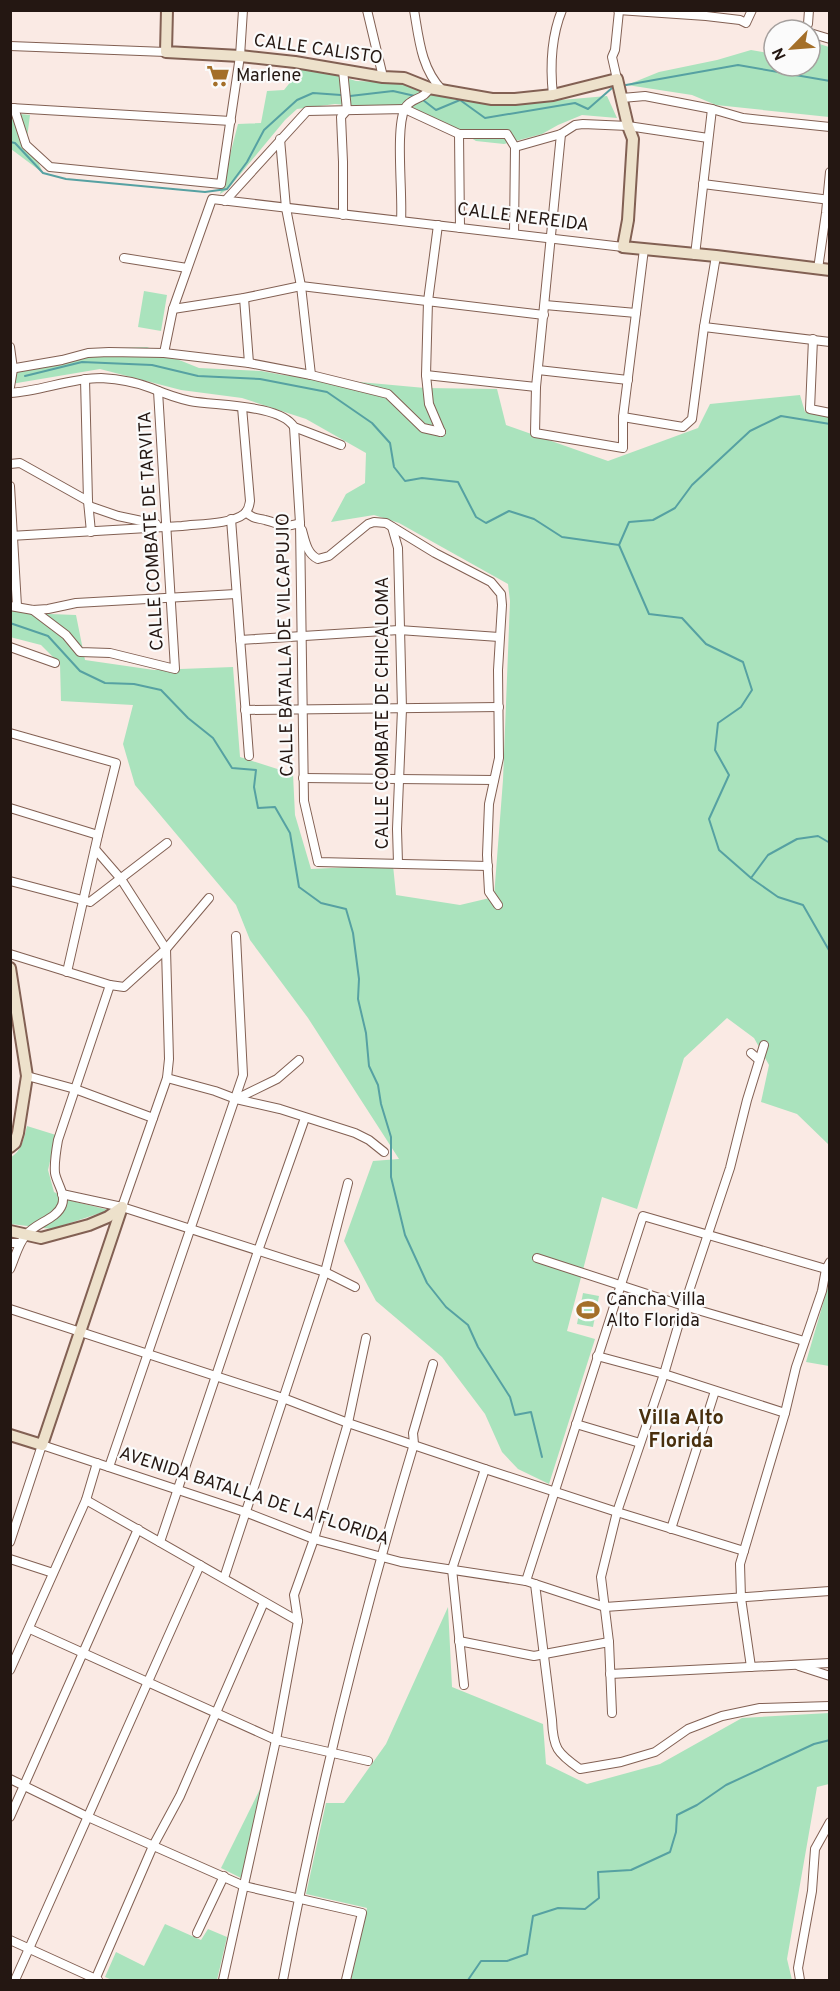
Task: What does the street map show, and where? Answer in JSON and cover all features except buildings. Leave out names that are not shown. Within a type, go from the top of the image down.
[{"type":"street","points":[[166,52],[167,10]]},
{"type":"street","points":[[231,121],[12,108],[26,144],[50,167],[221,184],[231,121],[240,56],[243,10]]},
{"type":"street","points":[[367,10],[383,76]]},
{"type":"street","points":[[414,10],[426,65],[430,75],[442,90]]},
{"type":"street","points":[[553,95],[553,49],[555,31],[562,10]]},
{"type":"street","points":[[623,247],[627,231],[633,139],[612,57],[615,50],[618,11],[707,13],[746,23],[752,10]]},
{"type":"street","name":"CALLE CALISTO","points":[[10,46],[240,56],[404,78],[429,88],[492,99],[553,95],[617,79]]},
{"type":"street","points":[[343,70],[347,111]]},
{"type":"street","points":[[401,221],[403,200],[401,124],[405,109],[410,102],[423,97],[429,88]]},
{"type":"street","points":[[622,98],[645,96],[712,109],[743,118],[830,127]]},
{"type":"street","points":[[225,201],[307,111],[405,109],[459,134],[507,134],[515,147],[514,234]]},
{"type":"street","points":[[695,255],[712,109]]},
{"type":"street","points":[[343,214],[341,117],[347,111]]},
{"type":"street","points":[[515,147],[561,134],[575,125],[583,124],[628,126],[708,138]]},
{"type":"street","points":[[459,134],[460,228]]},
{"type":"street","points":[[561,134],[536,387],[535,433],[623,448],[623,417],[644,249]]},
{"type":"street","points":[[280,139],[286,208],[301,286],[311,375]]},
{"type":"street","points":[[818,269],[830,172]]},
{"type":"street","points":[[703,184],[828,200]]},
{"type":"street","name":"CALLE NEREIDA","points":[[187,268],[212,199],[830,270]]},
{"type":"street","points":[[12,369],[88,353],[165,353],[249,363],[388,394],[423,428],[441,432],[429,404],[426,375],[428,301],[438,225]]},
{"type":"street","points":[[623,417],[683,427],[692,419],[716,256]]},
{"type":"street","points":[[124,258],[187,268],[172,309],[165,353]]},
{"type":"street","points":[[172,309],[244,298],[301,286],[544,315]]},
{"type":"street","points":[[244,298],[249,363]]},
{"type":"street","points":[[545,305],[636,313]]},
{"type":"street","points":[[704,327],[830,342]]},
{"type":"street","points":[[813,339],[810,409],[830,414]]},
{"type":"street","points":[[10,347],[12,369],[10,387]]},
{"type":"street","points":[[538,370],[628,380]]},
{"type":"street","points":[[426,375],[536,387]]},
{"type":"street","points":[[85,379],[91,532]]},
{"type":"street","points":[[10,393],[85,379],[119,380],[149,387],[189,401],[242,406],[284,416],[294,427],[341,445]]},
{"type":"street","name":"CALLE COMBATE DE TARVITA","points":[[33,610],[66,635],[80,652],[110,653],[175,669],[158,391]]},
{"type":"street","points":[[12,536],[205,524],[231,519],[246,512],[250,501],[242,406]]},
{"type":"street","name":"CALLE BATALLA DE VILCAPUJIO","points":[[294,427],[300,523],[304,801],[318,861],[398,863]]},
{"type":"street","points":[[10,464],[20,463],[89,503],[118,516],[166,526]]},
{"type":"street","points":[[10,486],[14,606],[33,610],[76,603],[236,594]]},
{"type":"street","points":[[246,512],[254,518],[268,520],[281,526],[300,523],[309,550],[313,557],[318,559],[329,556],[368,524],[381,522],[497,587],[501,594],[502,605],[498,670],[499,758],[489,804],[488,866],[489,892],[498,905]]},
{"type":"street","points":[[231,519],[249,756]]},
{"type":"street","name":"CALLE COMBATE DE CHICALOMA","points":[[392,527],[398,548],[402,709],[398,779],[398,863]]},
{"type":"street","points":[[240,640],[399,630],[499,637]]},
{"type":"street","points":[[10,646],[55,663]]},
{"type":"street","points":[[245,711],[499,707]]},
{"type":"street","points":[[10,733],[116,763],[67,972]]},
{"type":"street","points":[[303,778],[494,780]]},
{"type":"street","points":[[10,808],[98,835]]},
{"type":"street","points":[[10,881],[90,902],[167,843]]},
{"type":"street","points":[[10,1542],[78,1331],[167,1078],[166,949],[121,879],[95,849]]},
{"type":"street","points":[[398,863],[488,866]]},
{"type":"street","points":[[10,954],[110,985],[124,987],[166,949],[209,898]]},
{"type":"street","points":[[109,1467],[243,1075],[236,936]]},
{"type":"street","points":[[10,968],[27,1076],[18,1133],[15,1143],[10,1148]]},
{"type":"street","points":[[10,1269],[23,1239],[36,1225],[61,1208],[62,1194],[55,1173],[58,1140],[110,985]]},
{"type":"street","points":[[612,1713],[609,1642],[601,1577],[617,1512],[730,1167],[764,1045]]},
{"type":"street","points":[[752,1053],[759,1060]]},
{"type":"street","points":[[236,1099],[277,1079],[299,1060]]},
{"type":"street","points":[[27,1076],[75,1089],[153,1118]]},
{"type":"street","points":[[167,1078],[236,1099],[280,1108],[355,1133],[369,1140],[384,1152]]},
{"type":"street","points":[[160,1542],[305,1118]]},
{"type":"street","points":[[224,1578],[325,1272],[348,1183]]},
{"type":"street","points":[[62,1194],[122,1208],[190,1229],[325,1272],[355,1287]]},
{"type":"street","points":[[10,1243],[23,1239],[40,1238],[79,1227],[122,1208]]},
{"type":"street","points":[[526,1581],[643,1216],[707,1236],[828,1266],[740,1564],[741,1598],[751,1667]]},
{"type":"street","points":[[10,1231],[23,1239]]},
{"type":"street","points":[[537,1258],[684,1306],[804,1341]]},
{"type":"street","points":[[10,1309],[283,1398],[348,1423],[484,1469],[744,1551]]},
{"type":"street","points":[[223,1980],[276,1740],[298,1620],[294,1595],[314,1539],[348,1423],[366,1338]]},
{"type":"street","points":[[597,1356],[664,1374],[785,1413]]},
{"type":"street","points":[[283,1980],[298,1898],[332,1753],[380,1557],[414,1444],[413,1433],[433,1364]]},
{"type":"street","points":[[671,1529],[715,1390]]},
{"type":"street","points":[[576,1424],[640,1443]]},
{"type":"street","name":"AVENIDA BATALLA DE LA FLORIDA","points":[[10,1435],[245,1512],[314,1539],[380,1557],[526,1581],[605,1607]]},
{"type":"street","points":[[10,1670],[86,1500],[97,1463]]},
{"type":"street","points":[[464,1685],[452,1569],[484,1469]]},
{"type":"street","points":[[86,1500],[298,1620]]},
{"type":"street","points":[[10,1817],[138,1529]]},
{"type":"street","points":[[10,1559],[53,1573]]},
{"type":"street","points":[[15,1980],[200,1564]]},
{"type":"street","points":[[535,1584],[553,1738],[561,1756],[580,1769],[621,1762],[655,1752],[688,1730],[722,1716],[760,1708],[830,1706]]},
{"type":"street","points":[[605,1607],[830,1591]]},
{"type":"street","points":[[10,1940],[97,1980],[153,1846],[180,1796],[264,1602]]},
{"type":"street","points":[[30,1629],[276,1740],[368,1761]]},
{"type":"street","points":[[459,1641],[534,1656],[609,1642]]},
{"type":"street","points":[[610,1674],[830,1663]]},
{"type":"street","points":[[795,1665],[830,1676]]},
{"type":"street","points":[[10,1779],[88,1817],[244,1886],[362,1913],[346,1980]]},
{"type":"street","points":[[800,1980],[798,1968],[812,1891],[815,1849],[830,1822]]},
{"type":"street","points":[[197,1933],[224,1876]]},
{"type":"green space","points":[[822,45],[829,47],[829,117],[716,105],[692,95],[627,85],[659,72],[717,60],[751,50],[762,52],[762,78],[822,78]]},
{"type":"green space","points":[[294,68],[337,75],[356,81],[406,83],[435,95],[490,104],[607,96],[617,118],[582,115],[542,134],[504,144],[476,141],[448,124],[412,111],[335,104],[297,109],[285,120],[228,189],[220,194],[238,124],[261,123],[267,91],[284,90],[292,80]]},
{"type":"green space","points":[[11,113],[30,115],[27,138],[43,173],[11,149]]},
{"type":"green space","points":[[144,291],[167,295],[161,331],[138,327]]},
{"type":"green space","points":[[147,347],[199,368],[261,371],[425,388],[497,389],[506,425],[608,461],[698,428],[710,404],[800,395],[805,412],[829,415],[829,1145],[797,1114],[761,1102],[769,1065],[754,1038],[727,1018],[684,1058],[637,1209],[602,1197],[567,1331],[595,1339],[549,1484],[518,1469],[502,1452],[485,1414],[442,1357],[376,1301],[344,1241],[373,1161],[399,1159],[308,1018],[250,940],[236,905],[135,785],[123,744],[133,705],[61,701],[60,664],[41,645],[10,637],[11,610],[23,613],[76,615],[85,660],[154,670],[233,667],[240,757],[293,774],[295,815],[311,869],[393,865],[396,895],[460,905],[494,897],[503,780],[510,601],[508,584],[399,523],[374,515],[331,522],[346,494],[365,483],[366,453],[306,419],[242,398],[181,390],[100,369],[11,384],[11,369],[43,364],[93,349]]},
{"type":"green space","points":[[27,1126],[56,1135],[48,1170],[54,1192],[72,1201],[109,1210],[52,1229],[11,1224],[10,1158],[20,1148]]},
{"type":"green space","points":[[829,1283],[829,1366],[806,1362]]},
{"type":"green space","name":"Cancha Villa Alto Florida","points":[[583,1293],[599,1296],[593,1327],[577,1324]]},
{"type":"green space","points":[[448,1607],[452,1687],[543,1724],[546,1764],[587,1784],[660,1764],[742,1718],[829,1713],[829,1784],[817,1787],[787,1959],[792,1980],[351,1980],[367,1908],[306,1894],[326,1803],[344,1803],[386,1744]]},
{"type":"green space","points":[[262,1785],[241,1878],[221,1868]]},
{"type":"green space","points":[[165,1924],[201,1940],[208,1929],[227,1937],[217,1980],[112,1980],[105,1977],[116,1952],[144,1966]]},
{"type":"waterway","points":[[626,85],[738,65],[830,81]]},
{"type":"waterway","points":[[423,100],[436,110],[460,100],[485,118],[575,103],[588,109],[612,88]]},
{"type":"waterway","points":[[350,96],[393,91],[415,96]]},
{"type":"waterway","points":[[10,142],[15,143],[43,173],[66,179],[205,192],[227,189],[247,162],[264,130],[297,100],[313,93],[341,95]]},
{"type":"waterway","points":[[25,376],[82,362],[152,365],[198,376],[260,379],[327,392],[372,423],[390,443],[394,467],[405,481],[422,478],[458,482],[476,517],[486,523],[509,511],[534,519],[562,537],[619,545],[649,614],[682,618],[706,644],[743,662],[752,690],[741,707],[718,723],[715,750],[729,775],[709,819],[719,850],[751,878],[778,897],[803,905],[830,952]]},
{"type":"waterway","points":[[619,545],[629,522],[653,520],[675,508],[692,485],[750,431],[781,416],[830,424]]},
{"type":"waterway","points":[[10,623],[48,636],[80,671],[105,683],[134,684],[161,690],[188,718],[213,738],[232,768],[256,770],[254,787],[258,808],[275,807],[290,833],[299,887],[321,903],[346,909],[353,933],[359,979],[358,999],[366,1033],[369,1066],[378,1085],[391,1137],[391,1177],[405,1235],[427,1283],[446,1307],[468,1325],[478,1347],[510,1397],[515,1415],[531,1412],[542,1457]]},
{"type":"waterway","points":[[751,878],[768,855],[797,839],[818,836],[830,843]]},
{"type":"waterway","points":[[468,1980],[481,1961],[507,1961],[527,1954],[533,1916],[558,1908],[585,1909],[599,1898],[598,1872],[631,1870],[670,1852],[676,1832],[677,1815],[697,1805],[726,1785],[814,1744],[830,1740]]},
{"type":"place","name":"Marlene","points":[[218,76]]},
{"type":"place","name":"Cancha Villa Alto Florida","points":[[588,1310]]},
{"type":"district","name":"Villa Alto Florida","points":[[681,1430]]}]
